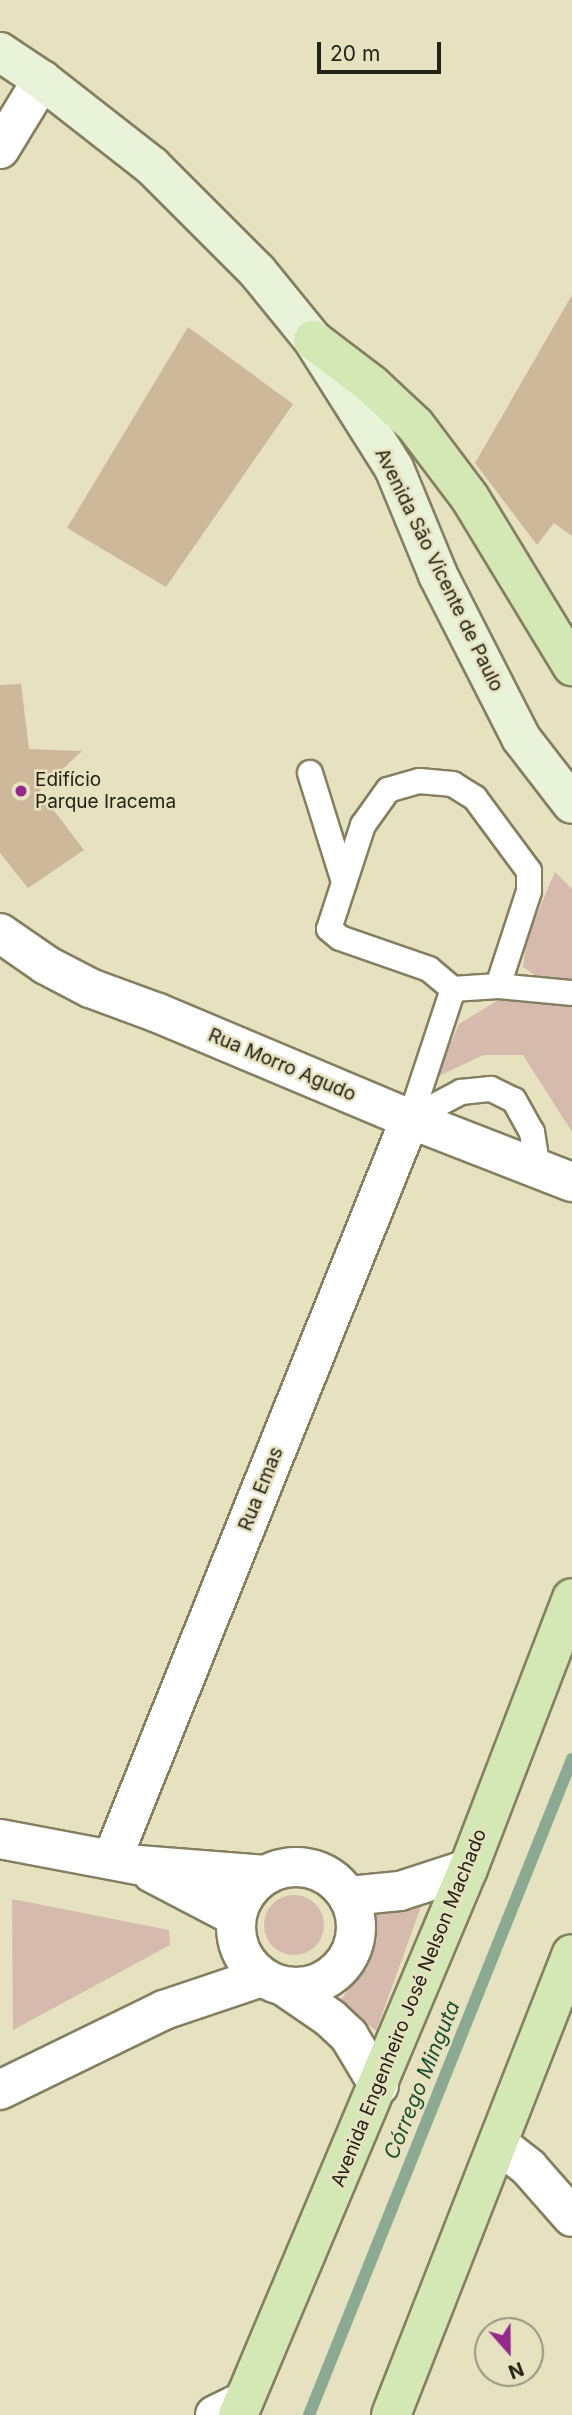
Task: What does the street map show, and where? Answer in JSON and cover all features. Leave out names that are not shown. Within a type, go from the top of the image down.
[{"type":"main road","name":"Avenida São Vicente de Paulo","points":[[0,52],[42,80],[152,166],[257,271],[313,340],[394,468],[438,575],[521,738],[572,804]]},
{"type":"main road","points":[[313,340],[371,384],[415,425],[470,498],[572,666]]},
{"type":"main road","name":"Avenida Engenheiro José Nelson Machado","points":[[232,2410],[379,2086],[468,1869],[572,1598]]},
{"type":"main road","points":[[391,2415],[500,2145],[572,1954]]},
{"type":"street","points":[[0,149],[42,80]]},
{"type":"street","name":"Rua Morro Agudo","points":[[0,933],[46,965],[90,988],[158,1013],[410,1119],[555,1175]]},
{"type":"street","name":"Rua Emas","points":[[125,1862],[410,1119]]},
{"type":"street","points":[[0,1839],[125,1862],[266,1875]]},
{"type":"street","points":[[125,1862],[255,1957],[349,2036],[379,2086]]},
{"type":"street","points":[[284,1868],[312,1869],[337,1882],[349,1896],[355,1918],[355,1941],[345,1962],[329,1977],[309,1986],[255,1957],[246,1893],[266,1875],[284,1868]]},
{"type":"street","points":[[349,1896],[400,1891],[468,1869]]},
{"type":"street","points":[[0,2090],[164,2010],[255,1957]]},
{"type":"street","points":[[500,2145],[529,2168],[572,2217]]},
{"type":"lane","points":[[310,773],[344,882]]},
{"type":"lane","points":[[498,986],[529,891],[529,871],[475,799],[453,784],[419,781],[388,790],[363,825],[329,929],[340,938],[429,969],[453,989],[498,986],[572,993]]},
{"type":"lane","points":[[410,1119],[453,989]]},
{"type":"lane","points":[[410,1119],[461,1092],[491,1089],[514,1100],[555,1175]]},
{"type":"shaded area","points":[[555,872],[572,889],[572,1132],[523,1055],[483,1055],[435,1078],[459,1024],[500,999],[526,1003],[536,976],[523,967],[527,937]]},
{"type":"shaded area","points":[[294,1895],[315,1904],[324,1925],[315,1946],[294,1955],[273,1946],[264,1925],[273,1904]]},
{"type":"shaded area","points":[[12,1899],[169,1930],[170,1945],[13,2030]]},
{"type":"shaded area","points":[[422,1904],[376,2031],[340,2001],[355,1981],[368,1950],[370,1932],[365,1914]]},
{"type":"building","points":[[572,295],[572,536],[554,523],[537,545],[475,463]]},
{"type":"building","points":[[188,327],[293,404],[166,587],[67,528]]},
{"type":"building","name":"Edifício Parque Iracema","points":[[21,684],[29,749],[82,751],[39,791],[84,850],[28,888],[0,853],[0,685]]},
{"type":"waterway","name":"Córrego Minguta","points":[[309,2415],[572,1759]]},
{"type":"place","name":"Edifício Parque Iracema","points":[[21,791]]}]
